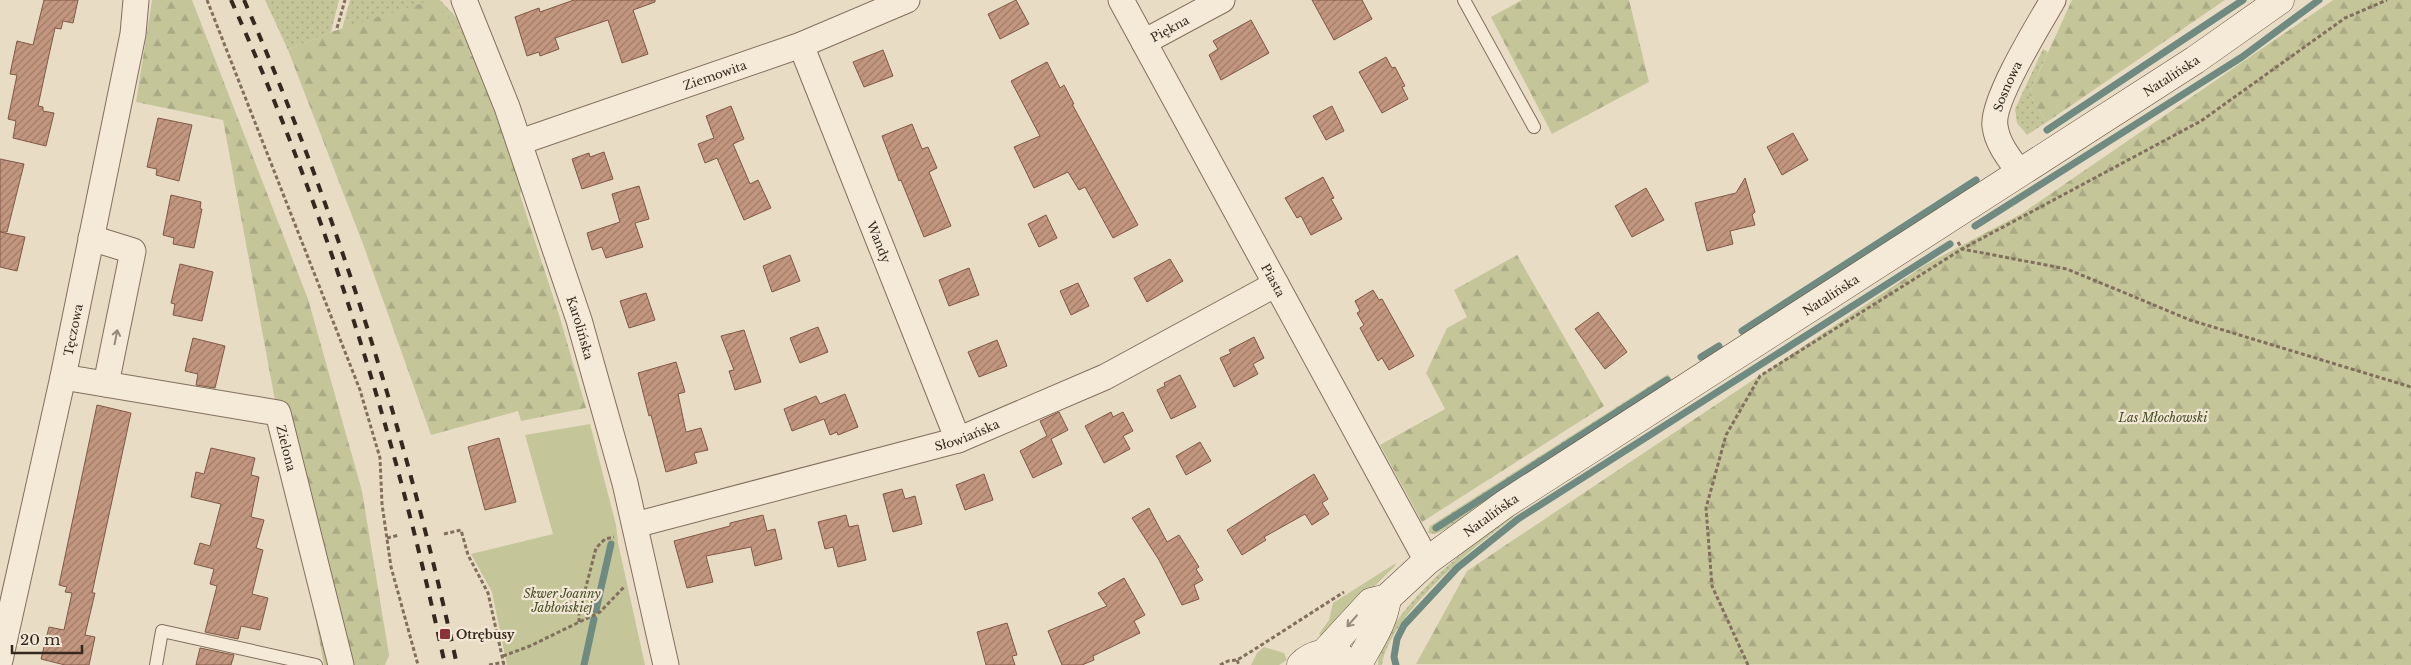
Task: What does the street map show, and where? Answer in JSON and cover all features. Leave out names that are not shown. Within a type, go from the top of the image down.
[{"type":"main road","name":"Natalińska","points":[[1312,659],[1371,602],[1387,598],[1427,561],[1505,504],[2195,60],[2280,0]]},
{"type":"main road","points":[[1358,665],[1376,635],[1385,611],[1387,598]]},
{"type":"main road","points":[[1312,659],[1342,657],[1352,665]]},
{"type":"street","name":"Tęczowa","points":[[0,660],[63,377],[133,34],[136,0]]},
{"type":"street","name":"Karolińska","points":[[464,0],[472,15],[520,142],[579,320],[636,529],[666,665]]},
{"type":"street","name":"Ziemowita","points":[[520,142],[801,45],[907,0]]},
{"type":"street","name":"Piasta","points":[[1120,0],[1427,561]]},
{"type":"street","name":"Piękna","points":[[1144,42],[1222,0]]},
{"type":"street","name":"Sosnowa","points":[[2020,173],[2000,143],[1994,123],[1996,108],[1999,98],[2053,0]]},
{"type":"street","name":"Wandy","points":[[801,45],[958,440]]},
{"type":"street","points":[[91,238],[133,251],[106,384]]},
{"type":"street","name":"Słowiańska","points":[[636,529],[958,440],[1105,377],[1276,284]]},
{"type":"street","name":"Zielona","points":[[63,377],[278,413],[341,665]]},
{"type":"lane","points":[[1464,0],[1534,127]]},
{"type":"lane","points":[[156,665],[162,631],[316,665]]},
{"type":"path","points":[[207,0],[360,390],[380,458],[391,568],[418,665]]},
{"type":"path","points":[[337,28],[345,0]]},
{"type":"path","points":[[1748,665],[1712,586],[1706,508],[1726,435],[1760,376],[1962,249],[2202,121],[2345,18],[2387,0]]},
{"type":"path","points":[[1962,249],[2067,269],[2190,320],[2411,387]]},
{"type":"path","points":[[579,622],[579,614],[596,548],[605,539],[636,529]]},
{"type":"path","points":[[444,534],[461,530],[468,555],[488,593],[504,664],[489,665]]},
{"type":"path","points":[[387,538],[399,535]]},
{"type":"path","points":[[503,656],[530,646],[600,612],[628,583]]},
{"type":"path","points":[[1220,665],[1228,661],[1237,660],[1350,588]]},
{"type":"path","points":[[1237,660],[1238,665]]},
{"type":"green space","points":[[152,0],[192,0],[308,299],[362,491],[389,655],[385,665],[324,665],[223,120],[136,102]]},
{"type":"green space","points":[[265,0],[339,0],[331,32],[288,50]]},
{"type":"green space","points":[[350,0],[440,0],[457,18],[473,52],[470,54],[456,26],[342,29]]},
{"type":"green space","points":[[432,0],[456,26],[471,56],[474,55],[522,188],[520,195],[560,318],[586,408],[521,421],[518,411],[431,435],[363,244],[288,50],[331,32]]},
{"type":"green space","points":[[1522,0],[1629,0],[1649,82],[1552,134],[1491,17]]},
{"type":"green space","points":[[2072,0],[2225,0],[2047,122],[2029,94]]},
{"type":"green space","name":"Las Młochowski","points":[[2333,0],[2411,0],[2411,665],[1416,664],[1467,571],[1925,265],[2021,214]]},
{"type":"green space","points":[[2043,49],[2048,52],[2029,94],[2047,122],[2027,135],[2017,123],[2015,109]]},
{"type":"green space","points":[[1517,255],[1604,406],[1422,522],[1380,445],[1445,409],[1426,373],[1447,328],[1467,317],[1454,290]]},
{"type":"green space","points":[[1668,374],[1674,382],[1442,531],[1435,534],[1428,533],[1430,526]]},
{"type":"green space","name":"Skwer Joanny Jabłońskiej","points":[[590,424],[616,525],[618,543],[645,665],[507,665],[492,592],[471,554],[553,534],[525,435]]},
{"type":"green space","points":[[1511,513],[1514,517],[1457,563],[1417,604],[1400,625],[1388,645],[1382,665],[1378,665],[1382,646],[1394,625],[1411,603],[1453,561]]},
{"type":"green space","points":[[1396,563],[1322,638],[1319,634],[1329,620],[1333,603]]},
{"type":"green space","points":[[1264,647],[1284,653],[1287,660],[1279,665],[1251,665],[1257,653]]},
{"type":"building","points":[[44,0],[78,0],[73,23],[63,21],[61,29],[55,28],[47,64],[38,106],[43,107],[43,111],[54,113],[46,146],[13,138],[16,121],[8,119],[17,75],[10,74],[17,41],[33,45]]},
{"type":"building","points":[[574,0],[655,0],[655,2],[633,10],[648,54],[622,63],[608,20],[555,38],[559,49],[540,56],[539,52],[527,56],[515,17],[539,8],[540,12]]},
{"type":"building","points":[[1016,0],[1029,24],[1000,39],[988,14]]},
{"type":"building","points":[[1312,0],[1362,0],[1372,19],[1334,40]]},
{"type":"building","points":[[1251,20],[1269,53],[1221,80],[1209,55],[1218,49],[1213,41]]},
{"type":"building","points":[[883,50],[893,76],[864,87],[853,62]]},
{"type":"building","points":[[1386,57],[1392,68],[1395,67],[1405,86],[1402,87],[1408,99],[1382,113],[1359,72]]},
{"type":"building","points":[[1047,62],[1060,88],[1064,85],[1074,104],[1072,104],[1138,225],[1113,238],[1085,187],[1079,190],[1068,172],[1034,188],[1014,147],[1040,136],[1011,81]]},
{"type":"building","points":[[731,106],[744,139],[733,144],[750,184],[758,180],[771,208],[744,220],[717,158],[705,163],[698,144],[714,138],[706,116]]},
{"type":"building","points":[[1332,106],[1344,131],[1326,140],[1313,116]]},
{"type":"building","points":[[158,118],[192,125],[179,181],[156,175],[157,169],[147,167]]},
{"type":"building","points":[[912,124],[922,149],[928,147],[937,168],[929,172],[951,226],[924,237],[901,180],[899,181],[882,136]]},
{"type":"building","points":[[1793,133],[1808,160],[1782,175],[1767,147]]},
{"type":"building","points":[[604,152],[613,179],[582,189],[572,159],[589,153],[590,157]]},
{"type":"building","points":[[0,159],[24,164],[7,232],[0,232]]},
{"type":"building","points":[[1323,177],[1334,198],[1331,199],[1342,219],[1311,235],[1301,216],[1297,218],[1285,198]]},
{"type":"building","points":[[1745,178],[1755,212],[1752,215],[1755,225],[1730,231],[1733,244],[1707,251],[1695,203],[1736,193]]},
{"type":"building","points":[[639,186],[649,219],[635,223],[643,247],[606,258],[602,247],[592,250],[587,233],[620,222],[612,194]]},
{"type":"building","points":[[1646,188],[1664,220],[1632,237],[1615,206]]},
{"type":"building","points":[[171,195],[201,202],[200,209],[202,209],[194,248],[173,244],[174,238],[163,235]]},
{"type":"building","points":[[1046,215],[1057,238],[1039,247],[1028,224]]},
{"type":"building","points":[[0,232],[25,237],[17,271],[0,267]]},
{"type":"building","points":[[790,255],[800,281],[772,292],[763,266]]},
{"type":"building","points":[[1170,259],[1183,281],[1147,302],[1134,278]]},
{"type":"building","points":[[180,264],[213,272],[202,321],[173,315],[175,304],[171,303]]},
{"type":"building","points":[[969,268],[979,295],[949,306],[939,280]]},
{"type":"building","points":[[1078,283],[1089,306],[1071,315],[1060,291]]},
{"type":"building","points":[[1373,290],[1379,300],[1382,299],[1414,356],[1389,370],[1382,358],[1378,361],[1360,328],[1364,325],[1357,313],[1360,311],[1355,301]]},
{"type":"building","points":[[646,293],[655,320],[629,328],[620,301]]},
{"type":"building","points":[[1598,312],[1627,352],[1605,369],[1575,329]]},
{"type":"building","points":[[818,327],[828,352],[800,363],[790,338]]},
{"type":"building","points":[[744,330],[761,382],[735,390],[729,371],[734,370],[721,336]]},
{"type":"building","points":[[1254,337],[1264,358],[1253,364],[1258,374],[1234,387],[1220,358],[1231,353],[1229,350]]},
{"type":"building","points":[[193,338],[225,346],[215,388],[196,385],[198,374],[185,371]]},
{"type":"building","points":[[997,340],[1007,366],[979,377],[968,352]]},
{"type":"building","points":[[676,362],[685,392],[678,394],[686,432],[701,428],[708,450],[694,453],[697,463],[666,472],[638,373]]},
{"type":"building","points":[[1180,375],[1196,407],[1171,419],[1157,390],[1165,386],[1164,383]]},
{"type":"building","points":[[845,394],[858,427],[838,435],[837,432],[830,435],[824,419],[792,431],[784,409],[816,396],[820,404]]},
{"type":"building","points":[[97,405],[131,413],[92,593],[95,593],[85,635],[95,637],[89,665],[65,665],[41,659],[49,627],[64,630],[72,593],[65,592],[67,587],[59,585]]},
{"type":"building","points":[[1059,412],[1068,430],[1051,439],[1062,464],[1033,478],[1020,451],[1047,436],[1040,421]]},
{"type":"building","points":[[1111,412],[1113,417],[1123,412],[1133,431],[1123,436],[1130,449],[1104,463],[1085,426]]},
{"type":"building","points":[[499,438],[516,502],[485,510],[468,447]]},
{"type":"building","points":[[1200,442],[1211,461],[1186,475],[1176,456]]},
{"type":"building","points":[[211,448],[255,458],[251,475],[259,477],[251,517],[264,520],[256,548],[263,550],[252,594],[268,598],[260,630],[241,626],[238,639],[205,632],[217,586],[210,584],[214,569],[194,564],[200,543],[210,546],[221,504],[191,497],[196,472],[204,474]]},
{"type":"building","points":[[984,474],[993,500],[965,510],[956,485]]},
{"type":"building","points":[[1314,474],[1328,499],[1322,503],[1329,514],[1312,525],[1305,514],[1264,537],[1266,540],[1242,555],[1227,530]]},
{"type":"building","points":[[902,489],[905,499],[915,496],[922,524],[893,532],[883,494]]},
{"type":"building","points":[[1149,508],[1167,542],[1179,535],[1199,567],[1196,569],[1203,580],[1194,585],[1199,599],[1182,605],[1159,560],[1132,518]]},
{"type":"building","points":[[763,515],[767,531],[775,529],[782,559],[755,566],[751,547],[706,556],[713,582],[687,588],[674,541],[730,526],[730,523]]},
{"type":"building","points":[[846,515],[849,527],[858,525],[866,560],[838,567],[833,547],[825,549],[818,522]]},
{"type":"building","points":[[1124,578],[1145,615],[1134,621],[1140,633],[1093,656],[1094,660],[1082,665],[1062,665],[1048,631],[1107,606],[1098,593]]},
{"type":"building","points":[[1007,623],[1017,655],[1012,656],[1015,665],[986,665],[977,632]]},
{"type":"building","points":[[200,648],[234,655],[231,665],[196,665]]},
{"type":"waterway","points":[[2047,130],[2243,0]]},
{"type":"waterway","points":[[1975,226],[2242,57],[2319,0]]},
{"type":"waterway","points":[[1742,331],[1976,180]]},
{"type":"waterway","points":[[1396,665],[1394,657],[1397,639],[1404,625],[1457,568],[1518,519],[1950,244]]},
{"type":"waterway","points":[[1701,357],[1719,346]]},
{"type":"waterway","points":[[1436,528],[1667,380]]},
{"type":"waterway","points":[[596,610],[611,544]]},
{"type":"waterway","points":[[584,665],[594,619]]},
{"type":"railway","points":[[231,0],[266,80],[298,162],[356,327],[404,495],[445,665]]},
{"type":"railway","points":[[244,0],[310,162],[340,244],[367,327],[416,495],[457,665]]},
{"type":"place","name":"Otrębusy","points":[[445,634]]}]
